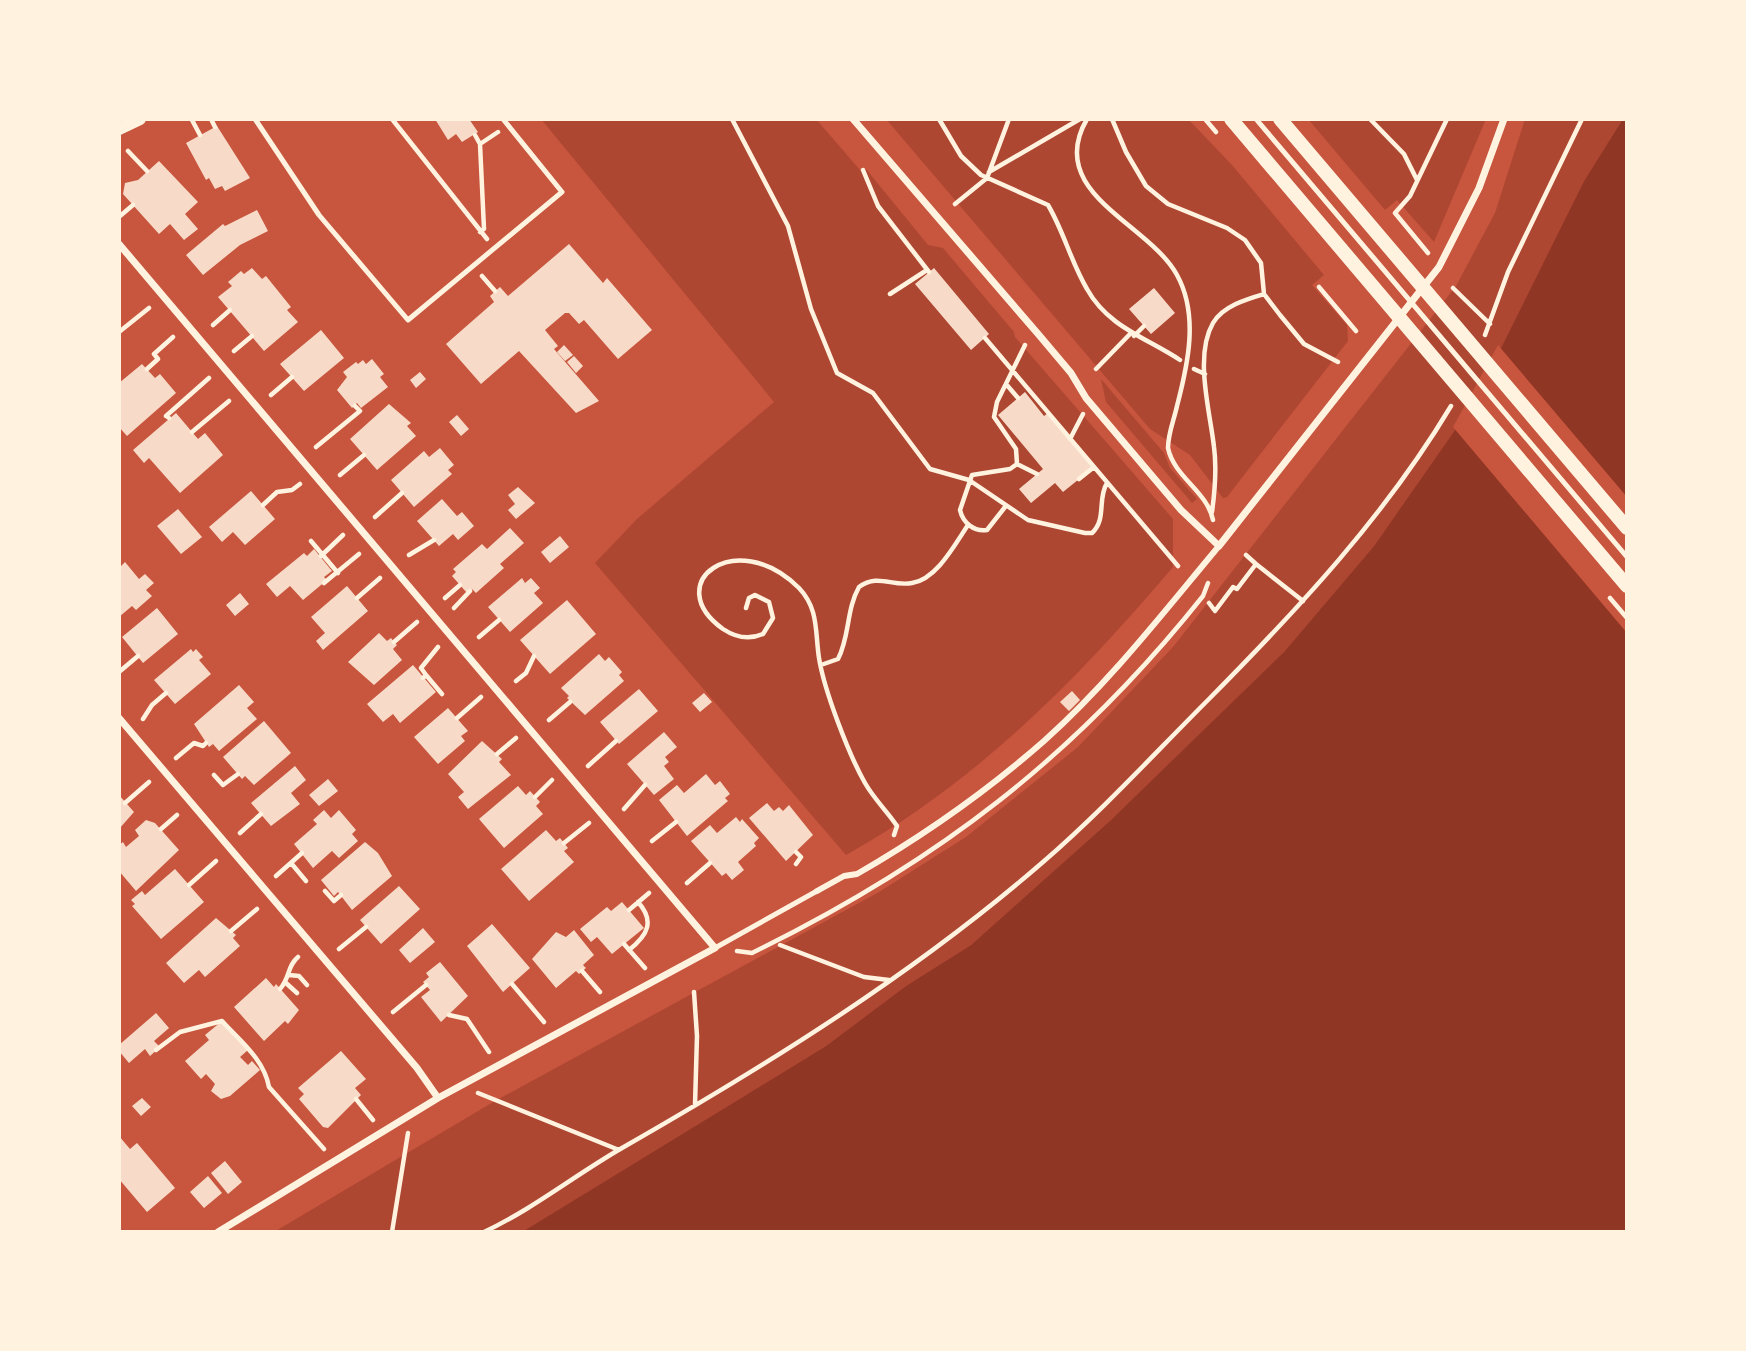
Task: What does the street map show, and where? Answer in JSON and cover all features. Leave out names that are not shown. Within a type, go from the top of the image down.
[{"type":"main road","points":[[1231,119],[1627,586]]},
{"type":"main road","points":[[1280,119],[1627,528]]},
{"type":"street","points":[[119,129],[140,119]]},
{"type":"street","points":[[853,119],[1071,373],[1086,398],[1181,510],[1219,546]]},
{"type":"street","points":[[817,891],[844,876],[857,874],[935,825],[1044,741],[1131,650],[1219,546],[1439,267],[1465,218],[1504,119]]},
{"type":"street","points":[[119,244],[715,948],[438,1098],[218,1232]]},
{"type":"street","points":[[119,718],[417,1068],[438,1098]]},
{"type":"lane","points":[[256,119],[314,207],[408,320],[562,192],[503,119]]},
{"type":"lane","points":[[1256,119],[1627,557]]},
{"type":"lane","points":[[715,948],[817,891]]},
{"type":"path","points":[[211,119],[215,127]]},
{"type":"path","points":[[392,119],[480,232],[484,229],[480,144],[475,135]]},
{"type":"path","points":[[732,119],[788,226],[811,309],[837,373],[873,393],[930,469],[969,480],[1005,507],[1042,525],[1092,533],[1100,524],[1102,494],[1107,483]]},
{"type":"path","points":[[939,119],[961,156],[988,175],[1048,205],[1086,288],[1132,335],[1180,360]]},
{"type":"path","points":[[988,175],[1009,119]]},
{"type":"path","points":[[955,204],[988,175],[1080,119]]},
{"type":"path","points":[[1087,119],[1076,151],[1086,183],[1103,204],[1160,252],[1177,275],[1186,298],[1189,320],[1187,365],[1168,448],[1172,462],[1199,492],[1212,513],[1216,487],[1215,458],[1205,374],[1213,324],[1229,308],[1264,294]]},
{"type":"path","points":[[1112,119],[1136,173],[1155,195],[1245,240],[1261,263],[1264,294],[1304,344],[1338,362]]},
{"type":"path","points":[[1370,119],[1404,154],[1418,181]]},
{"type":"path","points":[[1428,253],[1395,213],[1418,181],[1447,119]]},
{"type":"path","points":[[1481,345],[1508,272],[1582,119]]},
{"type":"path","points":[[192,120],[200,135]]},
{"type":"path","points":[[480,144],[501,130]]},
{"type":"path","points":[[128,151],[147,171]]},
{"type":"path","points":[[863,170],[878,206],[928,271],[890,294]]},
{"type":"path","points":[[120,216],[133,205]]},
{"type":"path","points":[[485,280],[495,291]]},
{"type":"path","points":[[1320,287],[1356,331]]},
{"type":"path","points":[[1453,288],[1490,324]]},
{"type":"path","points":[[119,332],[149,308]]},
{"type":"path","points":[[213,325],[230,310]]},
{"type":"path","points":[[1096,369],[1144,326]]},
{"type":"path","points":[[234,351],[252,336]]},
{"type":"path","points":[[147,369],[158,359],[154,354],[173,337]]},
{"type":"path","points":[[985,338],[1178,566]]},
{"type":"path","points":[[1017,464],[1016,449],[995,417],[1006,384],[1025,345]]},
{"type":"path","points":[[1194,369],[1205,374]]},
{"type":"path","points":[[271,395],[292,377]]},
{"type":"path","points":[[169,418],[166,416],[209,379]]},
{"type":"path","points":[[1006,384],[1018,398]]},
{"type":"path","points":[[192,432],[229,401]]},
{"type":"path","points":[[484,1232],[534,1205],[619,1150],[824,1027],[1004,894],[1080,829],[1350,550],[1453,402]]},
{"type":"path","points":[[316,447],[360,411],[355,406]]},
{"type":"path","points":[[1070,439],[1083,413]]},
{"type":"path","points":[[340,475],[364,455]]},
{"type":"path","points":[[1005,507],[987,530],[976,530],[968,525],[960,510],[972,475],[1010,469],[1017,464]]},
{"type":"path","points":[[1017,464],[1037,474]]},
{"type":"path","points":[[1079,479],[1094,467]]},
{"type":"path","points":[[263,505],[277,492],[292,490],[300,484]]},
{"type":"path","points":[[375,517],[402,493]]},
{"type":"path","points":[[821,665],[838,659],[842,651],[848,614],[859,587],[877,579],[915,583],[929,575],[950,552],[968,525]]},
{"type":"path","points":[[322,556],[343,535]]},
{"type":"path","points":[[409,555],[433,540]]},
{"type":"path","points":[[311,541],[338,573]]},
{"type":"path","points":[[324,583],[359,554]]},
{"type":"path","points":[[1246,555],[1303,601]]},
{"type":"path","points":[[746,608],[750,598],[755,596],[769,602],[773,618],[763,634],[743,637],[729,633],[714,622],[700,601],[703,580],[709,570],[729,561],[746,559],[774,568],[789,579],[813,608],[821,665],[864,781],[897,826]]},
{"type":"path","points":[[1209,603],[1215,611],[1256,564]]},
{"type":"path","points":[[357,598],[380,578]]},
{"type":"path","points":[[445,598],[460,585]]},
{"type":"path","points":[[454,608],[470,591]]},
{"type":"path","points":[[479,637],[499,620]]},
{"type":"path","points":[[394,642],[417,622]]},
{"type":"path","points":[[438,647],[421,668],[442,694]]},
{"type":"path","points":[[119,672],[138,656]]},
{"type":"path","points":[[516,681],[526,673],[534,656]]},
{"type":"path","points":[[143,719],[152,705],[166,693]]},
{"type":"path","points":[[457,718],[481,697]]},
{"type":"path","points":[[549,720],[570,702]]},
{"type":"path","points":[[498,754],[516,738]]},
{"type":"path","points":[[588,766],[616,741]]},
{"type":"path","points":[[176,758],[194,743],[202,746],[206,743]]},
{"type":"path","points":[[214,775],[223,785],[238,774]]},
{"type":"path","points":[[535,797],[552,780]]},
{"type":"path","points":[[125,803],[149,782]]},
{"type":"path","points":[[624,809],[645,785]]},
{"type":"path","points":[[240,833],[261,814]]},
{"type":"path","points":[[161,829],[177,815]]},
{"type":"path","points":[[652,841],[676,822]]},
{"type":"path","points":[[564,843],[589,823]]},
{"type":"path","points":[[796,852],[801,857],[796,864]]},
{"type":"path","points":[[276,876],[302,853]]},
{"type":"path","points":[[189,885],[216,861]]},
{"type":"path","points":[[291,863],[306,881]]},
{"type":"path","points":[[687,883],[710,863]]},
{"type":"path","points":[[325,891],[334,901],[341,895]]},
{"type":"path","points":[[629,910],[649,893]]},
{"type":"path","points":[[629,950],[644,938],[648,928],[647,912],[639,902]]},
{"type":"path","points":[[231,931],[257,909]]},
{"type":"path","points":[[339,949],[366,927]]},
{"type":"path","points":[[624,944],[645,968]]},
{"type":"path","points":[[779,945],[864,977],[890,980]]},
{"type":"path","points":[[280,989],[286,983],[290,965],[298,957]]},
{"type":"path","points":[[582,971],[600,992]]},
{"type":"path","points":[[289,975],[299,976],[306,985]]},
{"type":"path","points":[[286,983],[297,993]]},
{"type":"path","points":[[512,984],[544,1022]]},
{"type":"path","points":[[393,1012],[426,985]]},
{"type":"path","points":[[694,992],[697,1036],[695,1105]]},
{"type":"path","points":[[449,1016],[467,1019],[489,1052]]},
{"type":"path","points":[[156,1050],[180,1032],[222,1021],[251,1052],[267,1075],[269,1087],[324,1149]]},
{"type":"path","points":[[356,1100],[373,1120]]},
{"type":"path","points":[[495,1101],[619,1150]]},
{"type":"path","points":[[392,1232],[405,1154]]},
{"type":"shaded area","points":[[541,119],[816,119],[860,170],[866,169],[928,245],[943,248],[1014,332],[1015,337],[1173,519],[1173,567],[1099,650],[1061,689],[981,762],[894,826],[846,855],[595,563],[637,519],[774,402]]},
{"type":"shaded area","points":[[886,119],[1188,119],[1232,165],[1324,275],[1312,285],[1347,325],[1348,341],[1227,497],[1223,498],[1190,455],[1150,429]]},
{"type":"shaded area","points":[[1308,119],[1486,119],[1434,242],[1397,200],[1385,210]]},
{"type":"shaded area","points":[[1525,119],[1623,120],[1584,181],[1501,348],[1455,430],[1374,546],[1284,652],[1111,820],[971,945],[906,986],[826,1046],[522,1232],[274,1232],[495,1101],[879,892],[966,837],[1078,747],[1173,647],[1456,286],[1495,213]]},
{"type":"shaded area","points":[[1623,119],[1627,119],[1627,1232],[522,1232],[826,1046],[906,986],[971,945],[1111,820],[1284,652],[1374,546],[1455,430],[1501,348],[1584,181]]},
{"type":"shaded area","points":[[1101,379],[1164,453],[1170,468],[1197,499],[1192,503],[1106,402]]},
{"type":"pier","points":[[1498,345],[1627,497],[1627,633],[1453,427]]},
{"type":"building","points":[[435,119],[469,119],[478,132],[462,142],[456,134],[448,140]]},
{"type":"building","points":[[217,126],[250,178],[225,191],[222,186],[215,189],[209,178],[206,180],[186,143]]},
{"type":"building","points":[[159,161],[198,202],[185,214],[198,229],[184,240],[170,224],[159,234],[123,194],[125,183],[138,180]]},
{"type":"building","points":[[257,210],[268,231],[240,245],[203,275],[186,255],[223,224],[225,226]]},
{"type":"building","points":[[569,244],[603,283],[607,278],[652,330],[618,359],[584,320],[579,324],[569,313],[565,313],[545,330],[558,346],[554,349],[599,401],[576,413],[519,351],[481,384],[446,344],[494,302],[490,296],[500,287],[508,296]]},
{"type":"building","points":[[252,268],[262,279],[266,276],[291,307],[287,310],[298,322],[264,351],[218,297],[232,286],[228,282],[241,271],[244,274]]},
{"type":"building","points":[[934,268],[989,334],[971,350],[915,284]]},
{"type":"building","points":[[1154,288],[1175,313],[1151,334],[1129,309]]},
{"type":"building","points":[[321,330],[344,358],[304,391],[280,364]]},
{"type":"building","points":[[564,345],[573,355],[565,361],[557,352]]},
{"type":"building","points":[[574,356],[583,366],[576,373],[567,362]]},
{"type":"building","points":[[372,359],[384,374],[380,377],[388,387],[361,408],[357,403],[352,408],[337,390],[347,377],[343,372],[356,362],[358,364],[363,360],[366,364]]},
{"type":"building","points":[[142,364],[155,378],[160,374],[176,393],[127,436],[119,427],[119,383]]},
{"type":"building","points":[[420,372],[426,379],[416,388],[410,380]]},
{"type":"building","points":[[1025,392],[1044,416],[1048,413],[1094,467],[1063,492],[1055,483],[1031,503],[1019,489],[1043,469],[998,415]]},
{"type":"building","points":[[389,404],[411,423],[407,426],[416,436],[377,470],[350,439]]},
{"type":"building","points":[[176,413],[198,439],[205,433],[223,455],[180,493],[149,458],[144,463],[133,450]]},
{"type":"building","points":[[457,415],[469,429],[461,436],[449,422]]},
{"type":"building","points":[[440,448],[454,465],[448,470],[452,474],[414,507],[391,480],[424,451],[429,457]]},
{"type":"building","points":[[518,487],[535,503],[516,519],[508,510],[515,504],[508,495]]},
{"type":"building","points":[[251,491],[275,519],[245,545],[233,532],[222,542],[209,527]]},
{"type":"building","points":[[442,499],[457,516],[462,512],[474,526],[458,540],[453,534],[439,546],[417,521]]},
{"type":"building","points":[[178,509],[202,537],[181,554],[157,526]]},
{"type":"building","points":[[510,528],[524,543],[500,564],[504,568],[476,593],[472,589],[467,593],[452,576],[456,572],[453,569],[482,544],[487,549]]},
{"type":"building","points":[[560,536],[569,547],[550,563],[541,552]]},
{"type":"building","points":[[314,549],[332,571],[324,577],[327,580],[303,600],[290,586],[277,597],[266,584],[304,553],[307,556]]},
{"type":"building","points":[[125,562],[139,579],[145,574],[154,583],[146,590],[152,596],[136,610],[132,606],[119,617],[119,568]]},
{"type":"building","points":[[522,578],[525,583],[531,578],[540,588],[534,593],[543,603],[510,632],[488,607]]},
{"type":"building","points":[[347,586],[368,611],[323,650],[316,641],[325,633],[311,617]]},
{"type":"building","points":[[240,593],[249,604],[235,616],[226,605]]},
{"type":"building","points":[[567,600],[596,634],[550,674],[520,640]]},
{"type":"building","points":[[157,608],[178,634],[143,663],[122,637]]},
{"type":"building","points":[[379,633],[387,641],[391,638],[397,645],[393,649],[402,660],[374,685],[348,662]]},
{"type":"building","points":[[191,649],[193,652],[196,649],[203,657],[199,660],[211,674],[175,704],[154,680]]},
{"type":"building","points":[[599,654],[605,661],[609,657],[622,672],[619,675],[624,681],[585,715],[567,698],[569,696],[561,688]]},
{"type":"building","points":[[413,665],[436,692],[400,723],[393,714],[383,722],[367,704]]},
{"type":"building","points":[[239,685],[254,702],[247,708],[257,719],[219,751],[213,744],[209,747],[194,724]]},
{"type":"building","points":[[639,689],[658,711],[619,744],[600,722]]},
{"type":"building","points":[[1072,691],[1080,700],[1069,711],[1060,702]]},
{"type":"building","points":[[704,693],[712,702],[700,712],[692,703]]},
{"type":"building","points":[[448,708],[468,731],[461,736],[465,741],[438,764],[414,737]]},
{"type":"building","points":[[264,721],[291,753],[254,785],[245,776],[242,779],[223,757]]},
{"type":"building","points":[[664,732],[677,747],[665,757],[669,762],[664,766],[674,779],[654,795],[627,764]]},
{"type":"building","points":[[482,741],[502,759],[499,762],[511,775],[468,809],[458,797],[464,792],[448,774]]},
{"type":"building","points":[[295,766],[306,780],[291,793],[300,804],[271,826],[251,803]]},
{"type":"building","points":[[706,774],[715,785],[720,781],[730,794],[725,798],[728,801],[687,836],[659,800],[677,785],[684,793]]},
{"type":"building","points":[[328,779],[338,791],[319,806],[309,795]]},
{"type":"building","points":[[518,786],[526,795],[530,791],[540,802],[536,806],[543,814],[504,848],[479,819]]},
{"type":"building","points":[[119,795],[134,812],[119,829]]},
{"type":"building","points":[[767,803],[774,811],[779,807],[783,811],[789,805],[813,835],[786,861],[749,818]]},
{"type":"building","points":[[324,810],[331,818],[339,810],[356,830],[352,834],[358,841],[339,858],[332,851],[313,868],[294,844],[317,824],[313,820]]},
{"type":"building","points":[[736,817],[740,822],[742,819],[759,838],[754,843],[756,846],[738,862],[744,870],[732,880],[726,873],[722,876],[691,841],[710,825],[717,833]]},
{"type":"building","points":[[146,820],[155,823],[179,850],[136,891],[119,871],[119,845],[123,842],[126,847],[139,836],[135,830]]},
{"type":"building","points":[[546,830],[556,841],[560,838],[568,848],[564,851],[574,862],[529,901],[501,869]]},
{"type":"building","points":[[365,842],[378,853],[392,876],[352,910],[338,892],[334,896],[321,880]]},
{"type":"building","points":[[175,869],[204,902],[161,939],[132,906],[135,904],[131,900],[142,891],[145,895]]},
{"type":"building","points":[[399,886],[420,909],[381,944],[360,920]]},
{"type":"building","points":[[622,902],[644,928],[612,954],[597,937],[591,942],[580,929],[607,907],[611,911]]},
{"type":"building","points":[[216,918],[236,935],[233,938],[240,946],[205,977],[199,970],[184,983],[166,963]]},
{"type":"building","points":[[492,924],[530,968],[503,992],[467,946]]},
{"type":"building","points":[[423,928],[435,942],[410,963],[399,950]]},
{"type":"building","points":[[574,930],[594,955],[583,965],[586,968],[579,974],[576,971],[556,988],[532,959],[556,932],[566,937]]},
{"type":"building","points":[[440,962],[468,996],[441,1022],[421,997],[430,990],[423,982],[429,977],[426,973]]},
{"type":"building","points":[[266,978],[274,987],[276,984],[299,1010],[288,1024],[285,1021],[264,1041],[234,1007]]},
{"type":"building","points":[[156,1013],[169,1028],[154,1041],[160,1047],[150,1056],[145,1049],[129,1063],[119,1051],[119,1045]]},
{"type":"building","points":[[222,1021],[248,1050],[240,1057],[248,1065],[252,1061],[260,1070],[230,1096],[221,1099],[211,1091],[215,1084],[206,1074],[201,1079],[185,1061],[209,1040],[205,1035]]},
{"type":"building","points":[[341,1051],[366,1079],[355,1088],[361,1095],[328,1128],[323,1127],[299,1099],[304,1094],[298,1088]]},
{"type":"building","points":[[142,1098],[151,1107],[141,1116],[132,1106]]},
{"type":"building","points":[[119,1136],[130,1149],[137,1143],[175,1188],[147,1212],[119,1179]]},
{"type":"building","points":[[225,1161],[242,1182],[228,1194],[211,1173]]},
{"type":"building","points":[[208,1176],[222,1193],[204,1208],[190,1192]]}]
